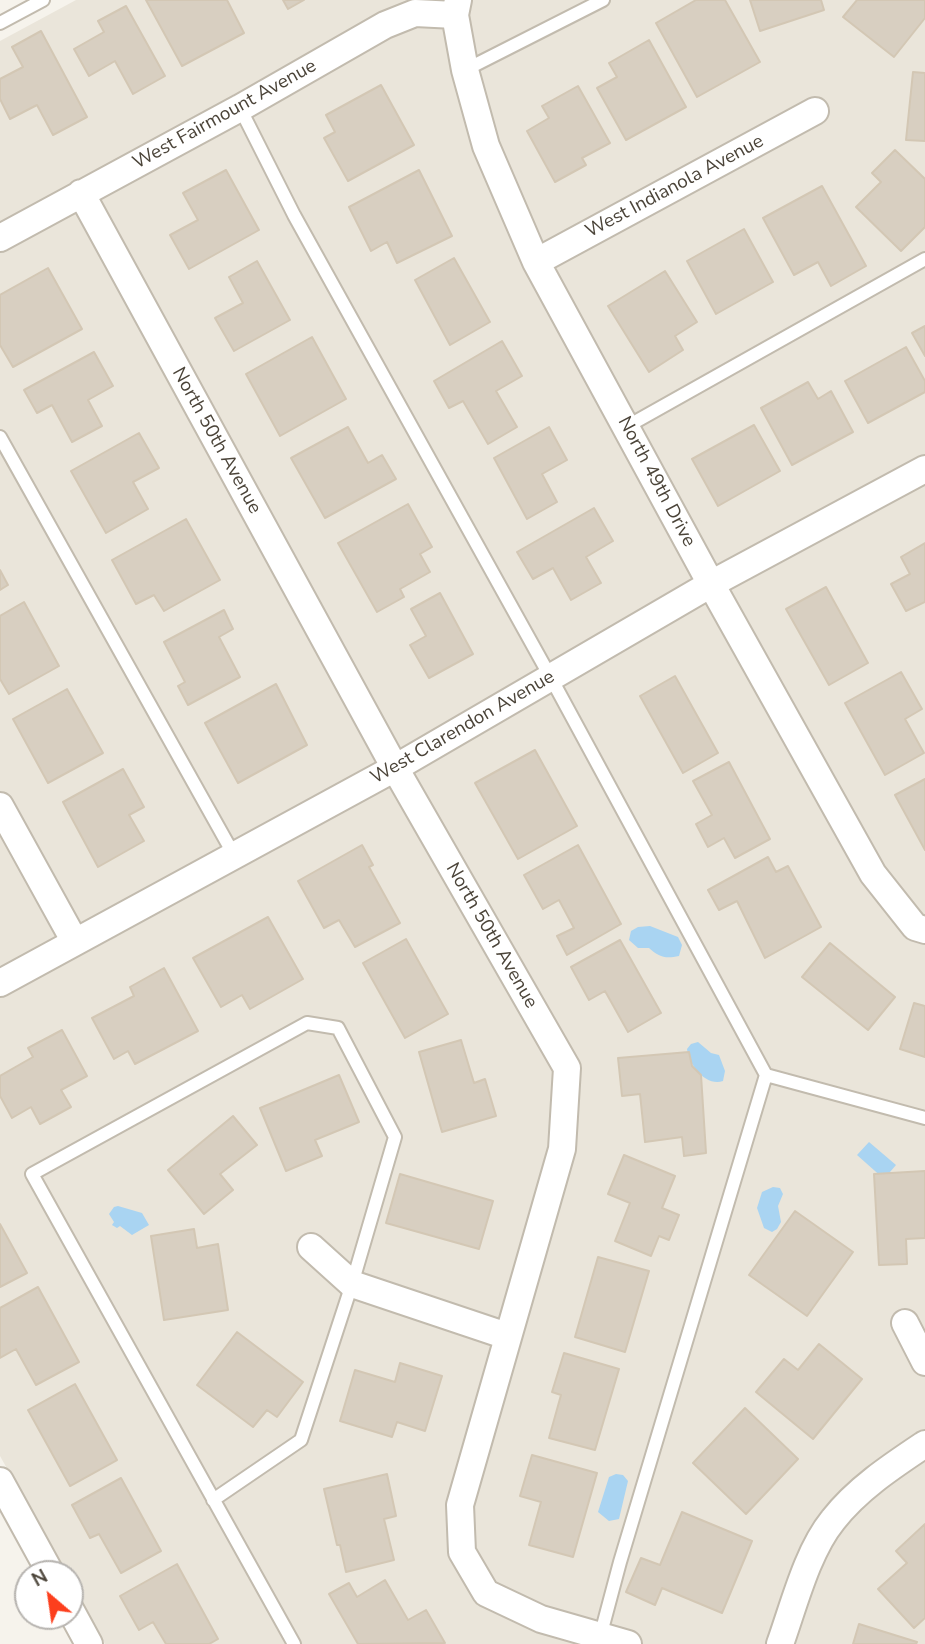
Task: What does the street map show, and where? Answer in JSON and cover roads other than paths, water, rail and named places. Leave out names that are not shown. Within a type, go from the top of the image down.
[{"type":"street","name":"North 49th Drive","points":[[457,8],[465,70],[486,146],[536,262],[873,874],[915,927],[925,930]]},
{"type":"street","name":"West Fairmount Avenue","points":[[0,238],[240,108],[385,25],[415,13],[457,8]]},
{"type":"street","name":"West Indianola Avenue","points":[[536,262],[815,111]]},
{"type":"street","name":"North 50th Avenue","points":[[81,193],[395,768],[567,1068],[562,1149],[460,1505],[462,1552],[486,1593],[541,1619],[599,1641],[628,1644]]},
{"type":"street","name":"West Clarendon Avenue","points":[[0,984],[395,768],[711,584],[925,469]]},
{"type":"street","points":[[0,806],[75,942]]},
{"type":"street","points":[[311,1247],[352,1284],[507,1336]]},
{"type":"street","points":[[905,1323],[925,1362]]},
{"type":"street","points":[[780,1644],[807,1566],[832,1521],[864,1488],[925,1444]]},
{"type":"street","points":[[0,1481],[43,1560]]},
{"type":"lane","points":[[0,23],[43,0]]},
{"type":"lane","points":[[465,70],[603,0]]},
{"type":"lane","points":[[240,108],[294,215],[551,678],[766,1075],[620,1562],[599,1641]]},
{"type":"lane","points":[[626,427],[925,259]]},
{"type":"lane","points":[[0,437],[234,855]]},
{"type":"lane","points":[[214,1500],[301,1440],[352,1284],[395,1137],[338,1028],[307,1023],[32,1174],[294,1644]]},
{"type":"lane","points":[[766,1075],[925,1118]]},
{"type":"water","points":[[650,926],[678,937],[682,945],[679,956],[662,956],[649,948],[638,948],[629,940],[631,931]]},
{"type":"water","points":[[698,1042],[711,1053],[719,1055],[725,1071],[723,1081],[710,1081],[695,1068],[687,1049]]},
{"type":"water","points":[[869,1142],[896,1165],[884,1179],[857,1155]]},
{"type":"water","points":[[773,1187],[780,1188],[783,1194],[778,1206],[781,1222],[772,1232],[764,1228],[757,1208],[762,1192]]},
{"type":"water","points":[[118,1206],[142,1213],[149,1225],[132,1235],[120,1226],[117,1228],[112,1225],[114,1222],[109,1214]]},
{"type":"water","points":[[623,1475],[628,1481],[619,1519],[609,1521],[598,1512],[609,1477]]}]
